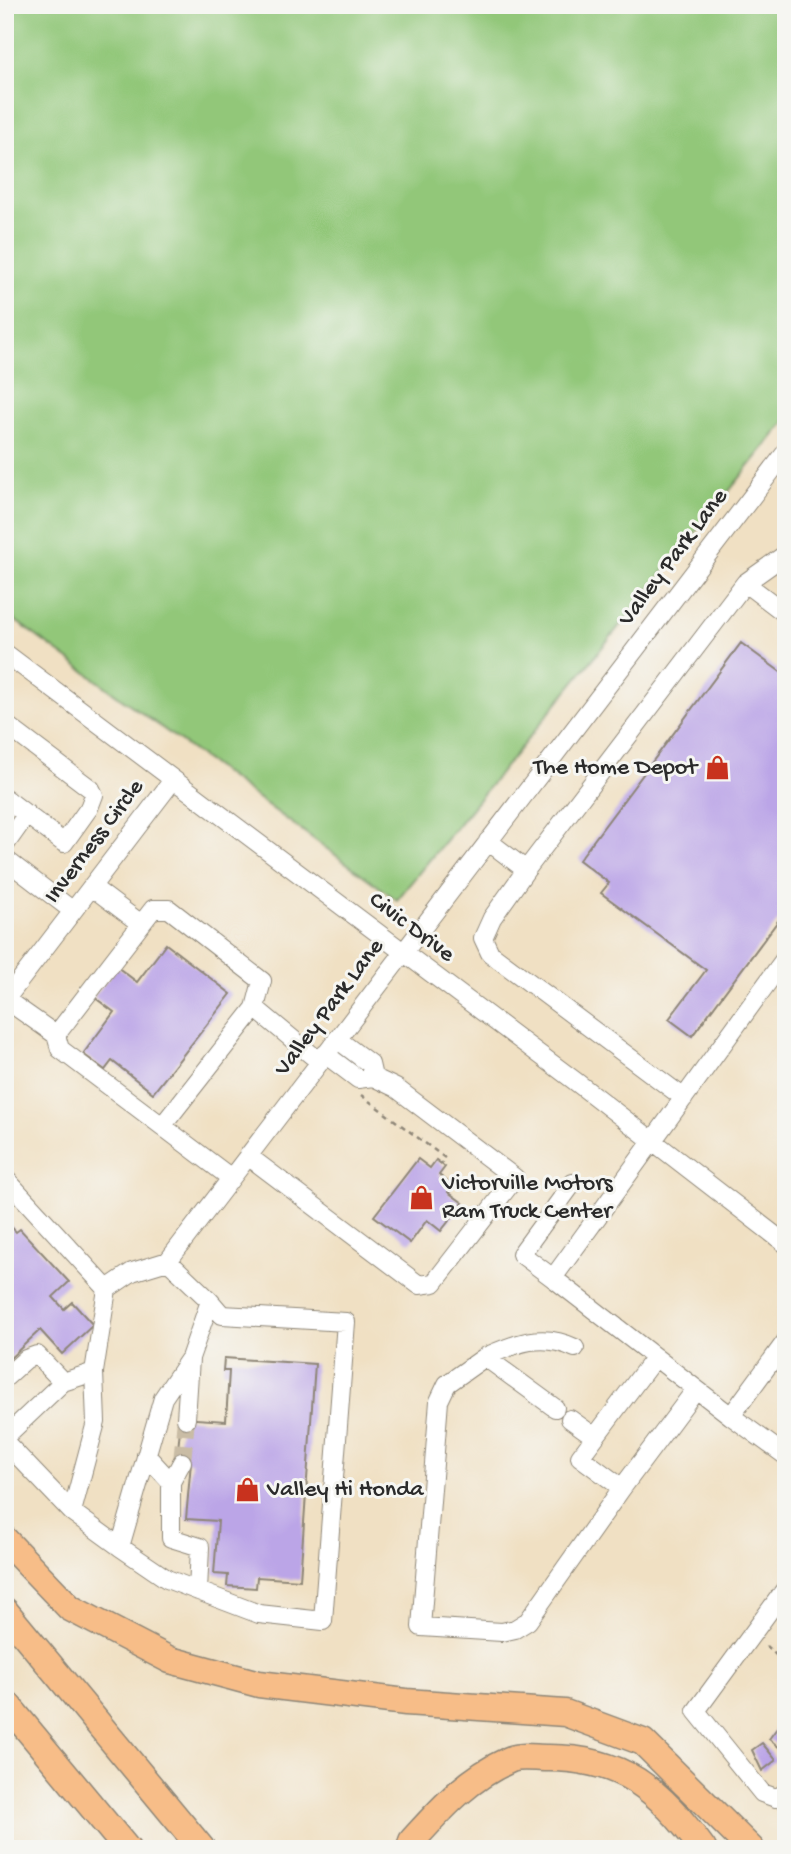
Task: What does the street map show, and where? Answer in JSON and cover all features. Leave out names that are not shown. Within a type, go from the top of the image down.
[{"type":"highway","points":[[5,1541],[70,1608],[170,1660],[259,1684],[407,1702],[565,1713],[643,1742],[751,1849]]},
{"type":"highway","points":[[5,1611],[202,1849]]},
{"type":"highway","points":[[5,1702],[127,1849]]},
{"type":"highway","points":[[410,1849],[412,1841],[459,1790],[511,1758],[562,1757],[575,1757],[615,1769],[648,1785],[703,1849]]},
{"type":"street","name":"Valley Park Lane","points":[[168,1261],[786,452]]},
{"type":"street","points":[[684,1098],[490,953],[483,938],[492,918],[526,870],[745,583],[786,554]]},
{"type":"street","points":[[745,583],[786,614]]},
{"type":"street","name":"Civic Drive","points":[[5,653],[654,1141],[786,1244]]},
{"type":"street","points":[[5,724],[91,789],[94,795],[89,808],[64,843],[5,798]]},
{"type":"street","name":"Inverness Circle","points":[[5,999],[173,780]]},
{"type":"street","points":[[5,845],[27,814]]},
{"type":"street","points":[[488,841],[526,870]]},
{"type":"street","points":[[5,859],[73,911]]},
{"type":"street","points":[[92,887],[141,924]]},
{"type":"street","points":[[57,1035],[153,909],[169,909],[262,981],[255,1008],[163,1125]]},
{"type":"street","points":[[553,1278],[786,957]]},
{"type":"street","points":[[5,999],[57,1035],[60,1049],[231,1178]]},
{"type":"street","points":[[248,1156],[419,1285],[434,1283],[515,1178],[396,1088],[373,1077],[358,1079],[322,1058],[255,1008]]},
{"type":"street","points":[[337,1039],[370,1064],[373,1077]]},
{"type":"street","points":[[6,1177],[107,1289]]},
{"type":"street","points":[[573,1183],[521,1254],[786,1457]]},
{"type":"street","points":[[72,1512],[96,1422],[94,1372],[107,1289],[132,1272],[168,1261],[222,1315],[346,1322],[323,1621],[259,1615],[167,1579],[72,1512],[5,1440],[63,1382],[94,1372]]},
{"type":"street","points":[[186,1419],[190,1359],[210,1301]]},
{"type":"street","points":[[575,1348],[546,1338],[510,1345],[485,1357],[447,1384],[439,1401],[421,1627],[502,1632],[528,1621],[696,1389]]},
{"type":"street","points":[[731,1416],[786,1341]]},
{"type":"street","points":[[5,1378],[26,1359],[37,1355],[63,1382]]},
{"type":"street","points":[[485,1357],[595,1437]]},
{"type":"street","points":[[622,1488],[580,1457],[655,1357]]},
{"type":"street","points":[[120,1546],[163,1398],[190,1359]]},
{"type":"street","points":[[146,1455],[171,1482]]},
{"type":"street","points":[[182,1462],[171,1482],[169,1534],[175,1541],[200,1548],[198,1591]]},
{"type":"street","points":[[786,1588],[696,1711],[762,1793],[776,1798],[786,1793]]},
{"type":"path","points":[[350,1089],[373,1101],[446,1158],[441,1164]]},
{"type":"path","points":[[770,1639],[765,1647],[786,1664]]},
{"type":"green space","points":[[5,5],[786,5],[786,421],[397,900],[5,613]]},
{"type":"building","name":"The Home Depot","points":[[741,643],[786,676],[786,927],[778,921],[692,1036],[669,1019],[706,970],[601,893],[609,883],[579,860]]},
{"type":"building","points":[[166,944],[231,994],[153,1093],[112,1061],[105,1070],[83,1054],[114,1012],[94,997],[117,967],[137,982]]},
{"type":"building","name":"Victorville Motors Ram Truck Center","points":[[418,1159],[430,1168],[436,1160],[445,1167],[439,1175],[453,1186],[448,1192],[463,1203],[441,1231],[427,1220],[410,1243],[374,1216]]},
{"type":"building","points":[[5,1220],[16,1232],[20,1229],[69,1282],[53,1297],[64,1309],[72,1302],[93,1325],[62,1354],[40,1330],[5,1363]]},
{"type":"building","name":"Valley Hi Honda","points":[[224,1358],[315,1364],[300,1580],[257,1577],[256,1588],[227,1586],[228,1575],[214,1574],[218,1521],[186,1519],[191,1462],[177,1461],[181,1418],[226,1421],[229,1371],[223,1371]]},
{"type":"building","points":[[783,1720],[786,1740],[780,1748],[769,1739]]},
{"type":"building","points":[[762,1743],[776,1760],[762,1771],[752,1750]]},
{"type":"tunnel","points":[[182,1462],[186,1419]]},
{"type":"place","name":"The Home Depot","points":[[717,768]]},
{"type":"place","name":"Victorville Motors Ram Truck Center","points":[[422,1198]]},
{"type":"place","name":"Valley Hi Honda","points":[[247,1490]]}]
